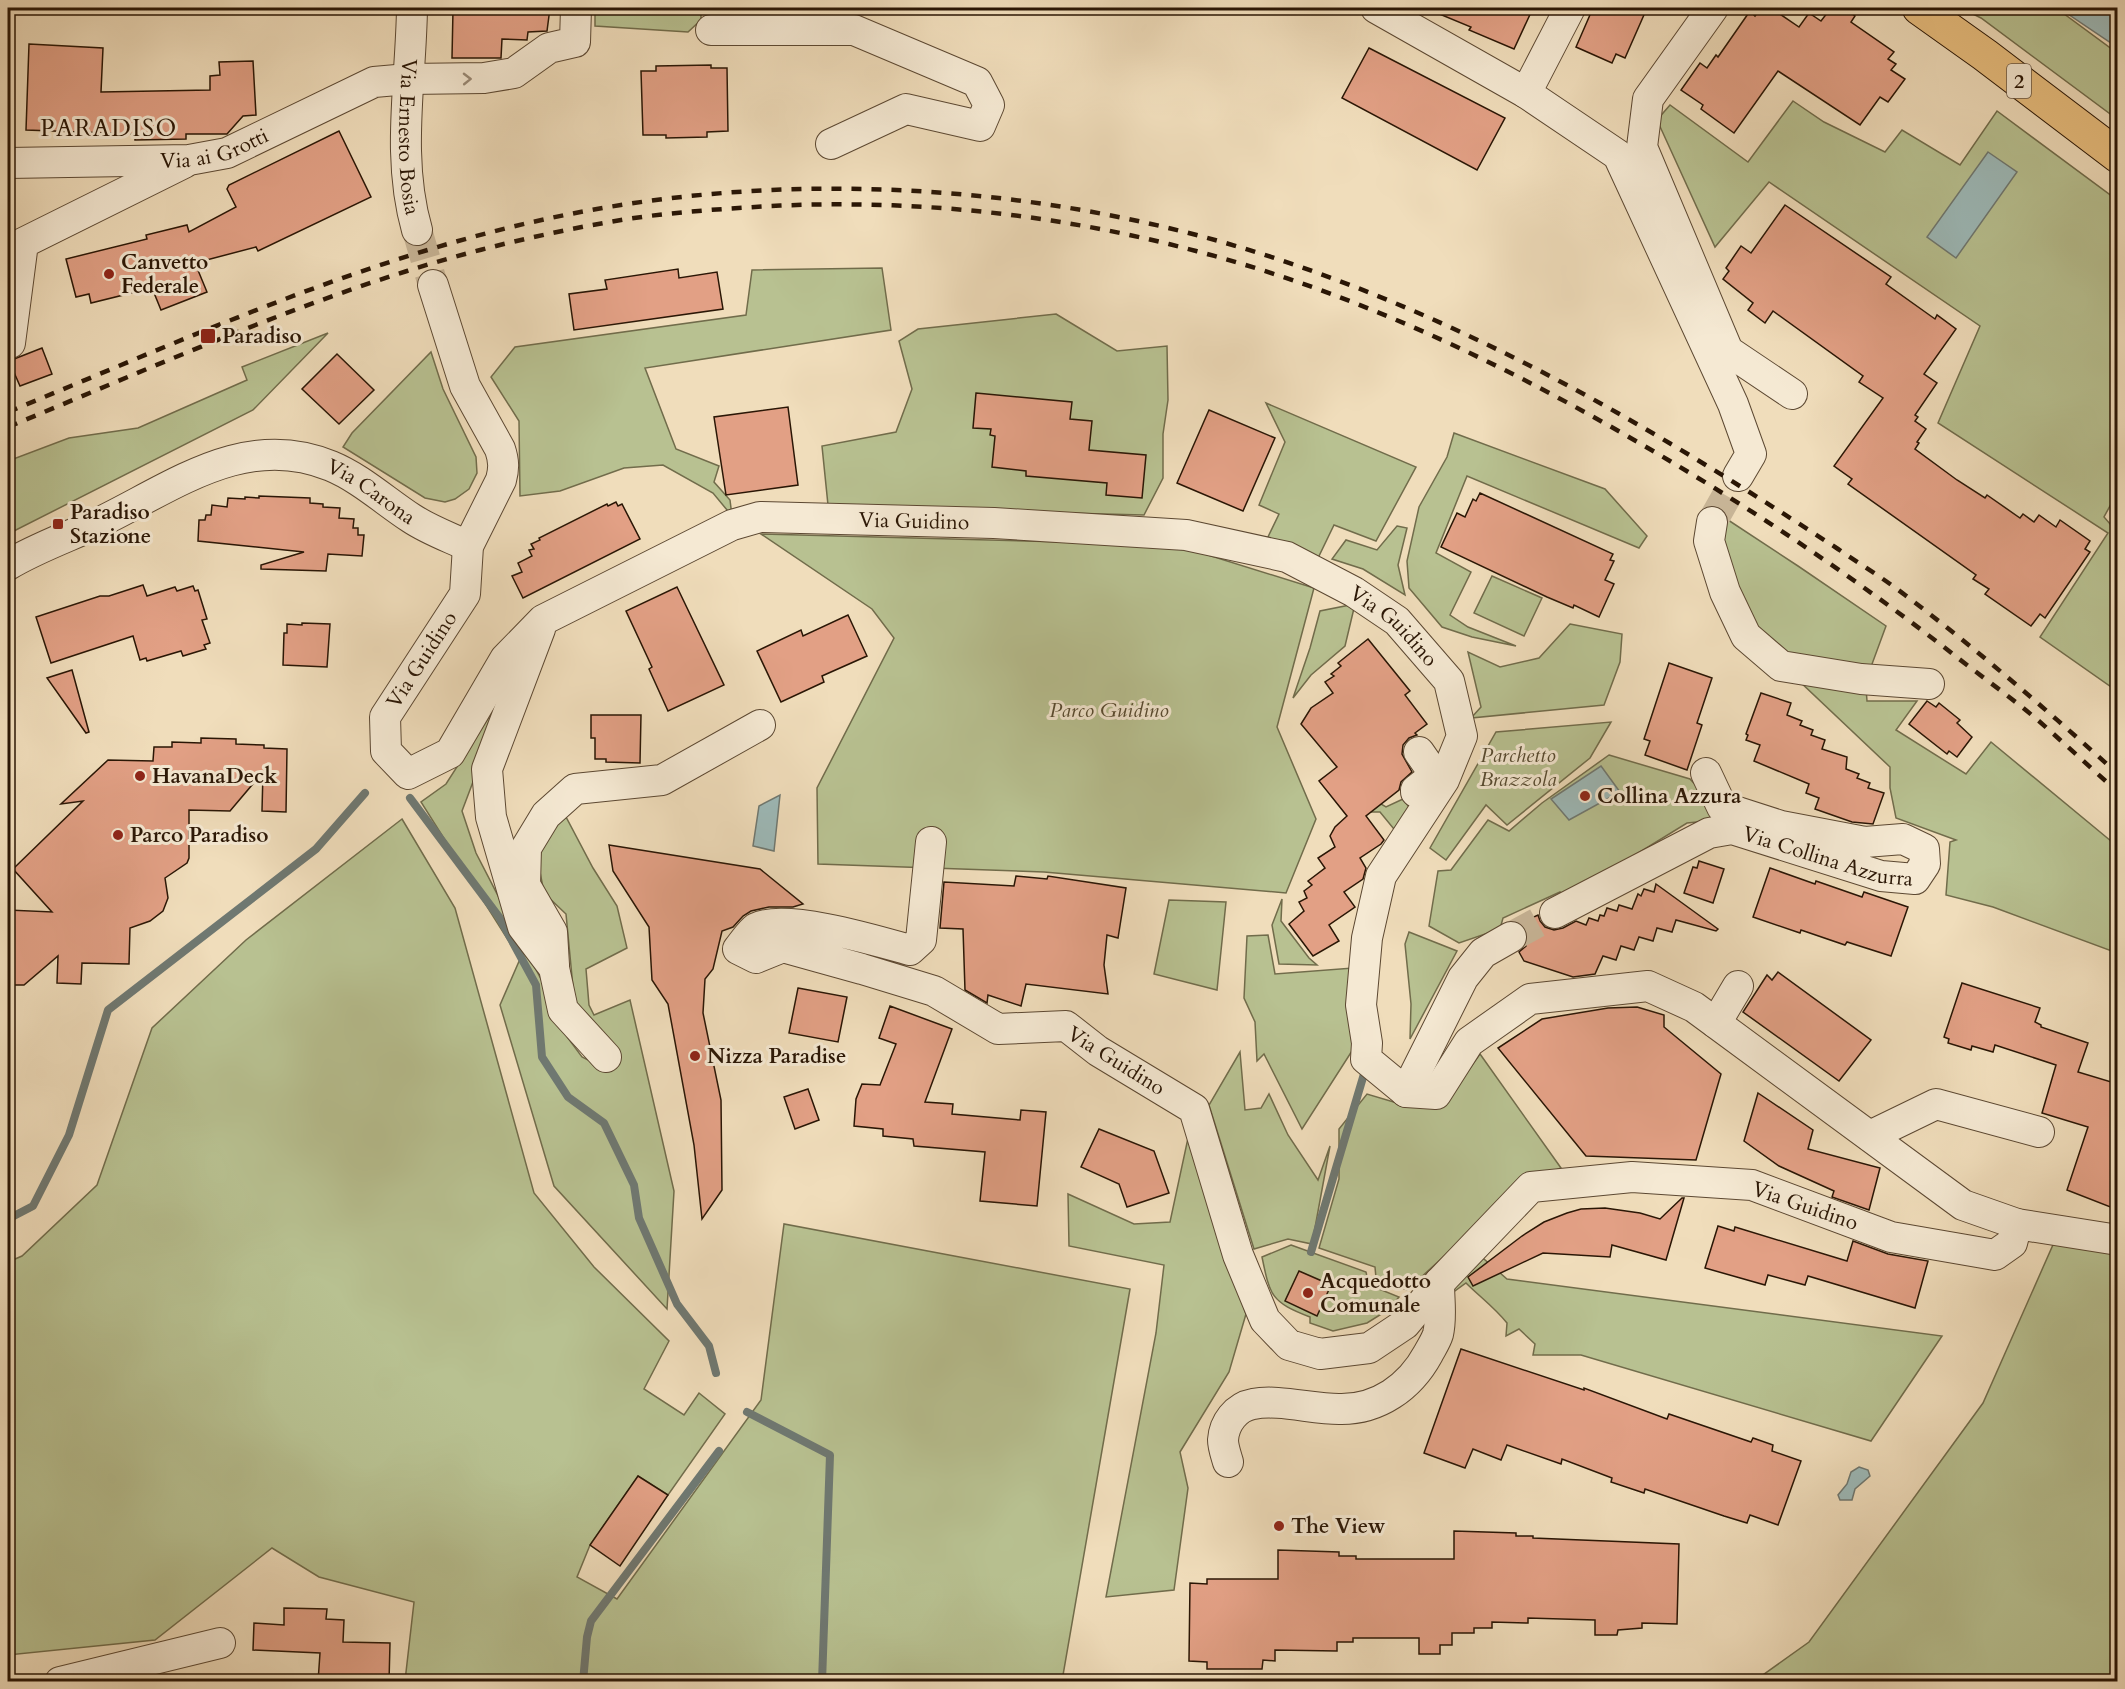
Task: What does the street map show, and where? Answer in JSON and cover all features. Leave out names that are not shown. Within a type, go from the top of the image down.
[{"type":"main road","name":"2","points":[[1919,8],[2118,156]]},
{"type":"street","name":"Via Ernesto Bosia","points":[[412,8],[405,148],[406,171],[417,230]]},
{"type":"street","name":"Via ai Grotti","points":[[8,163],[189,160],[227,153],[374,82],[484,78],[514,73],[549,48],[575,42],[576,8]]},
{"type":"street","points":[[1376,8],[1422,20],[1618,155],[1733,404],[1751,454],[1738,476]]},
{"type":"street","points":[[1526,93],[1570,8]]},
{"type":"street","points":[[1713,8],[1648,99],[1642,147],[1728,351],[1792,394]]},
{"type":"street","points":[[711,30],[854,30],[977,82],[989,105],[980,126],[906,109],[831,144]]},
{"type":"street","points":[[10,343],[23,243],[189,160]]},
{"type":"street","points":[[433,285],[465,386],[504,460],[501,480],[468,546]]},
{"type":"street","name":"Via Carona","points":[[8,565],[99,523],[213,465],[237,458],[281,454],[306,457],[333,467],[414,520],[468,546]]},
{"type":"street","name":"Via Guidino","points":[[468,546],[465,594],[385,717],[386,750],[408,774],[450,753],[505,659],[543,620],[732,525],[760,517],[994,523],[1186,535],[1287,557],[1354,592],[1397,621],[1449,681],[1462,736],[1444,780],[1381,876],[1367,938],[1361,1005],[1367,1043],[1366,1059],[1406,1092]]},
{"type":"street","points":[[1712,522],[1710,541],[1725,592],[1746,636],[1781,666],[1862,679],[1929,684]]},
{"type":"street","points":[[543,620],[488,769],[491,817],[523,927],[554,968]]},
{"type":"street","points":[[606,1057],[563,1010],[554,968],[552,932],[525,885],[526,848],[546,815],[575,789],[662,780],[760,725]]},
{"type":"street","points":[[1419,752],[1435,775],[1416,790],[1422,812]]},
{"type":"street","name":"Via Collina Azzurra","points":[[1555,913],[1708,833],[1732,829],[1881,876],[1915,879],[1925,864],[1924,849],[1903,839],[1865,842],[1781,826],[1722,807],[1706,773]]},
{"type":"street","name":"Via Guidino","points":[[931,842],[921,940],[910,950],[865,937],[783,922],[755,928],[738,949],[756,958],[783,947],[934,991],[998,1029],[1066,1026],[1098,1051],[1194,1109],[1238,1255],[1265,1320],[1289,1345],[1320,1354],[1369,1348],[1405,1324],[1439,1283],[1531,1187],[1632,1178],[1752,1185],[1891,1237],[1995,1255],[2012,1243],[2017,1224]]},
{"type":"street","points":[[1510,937],[1483,953],[1463,978],[1406,1092],[1436,1094],[1469,1042],[1530,999],[1648,986],[1694,1007],[1963,1205],[2017,1224],[2118,1240]]},
{"type":"street","points":[[1716,1023],[1738,986]]},
{"type":"street","points":[[1870,1136],[1936,1104],[2039,1132]]},
{"type":"street","points":[[1228,1462],[1223,1441],[1225,1428],[1240,1408],[1253,1404],[1280,1403],[1312,1408],[1343,1409],[1378,1402],[1401,1389],[1420,1368],[1438,1335],[1439,1283]]},
{"type":"street","points":[[60,1682],[220,1643]]},
{"type":"green space","points":[[595,8],[701,8],[701,20],[688,32],[595,26]]},
{"type":"green space","points":[[1961,8],[2056,8],[2117,53],[2117,119],[1981,18]]},
{"type":"green space","points":[[1793,101],[1824,122],[1885,152],[1902,130],[1960,165],[1997,111],[2117,200],[2118,491],[2104,517],[2117,532],[2117,691],[2040,637],[2108,533],[1938,423],[1980,326],[1769,182],[1715,247],[1657,120],[1670,105],[1748,162]]},
{"type":"green space","points":[[882,268],[891,330],[645,368],[676,449],[719,466],[714,482],[730,500],[732,516],[713,493],[663,465],[624,468],[560,491],[520,496],[519,421],[491,377],[515,347],[746,315],[752,270]]},
{"type":"green space","points":[[1056,314],[1117,351],[1167,346],[1168,400],[1163,434],[1163,478],[1144,515],[828,505],[822,446],[896,432],[912,389],[899,341],[918,329]]},
{"type":"green space","points":[[328,333],[253,410],[8,534],[8,461],[69,438],[138,428],[247,380],[242,367]]},
{"type":"green space","points":[[431,352],[443,389],[476,457],[477,473],[469,489],[455,499],[445,502],[425,498],[343,447],[352,433]]},
{"type":"green space","points":[[1266,403],[1416,467],[1376,541],[1334,525],[1318,558],[1267,539],[1279,514],[1259,505],[1285,442]]},
{"type":"green space","points":[[1454,433],[1605,489],[1647,536],[1639,548],[1467,476],[1436,553],[1471,572],[1450,615],[1468,627],[1516,646],[1472,637],[1442,627],[1409,588],[1407,561],[1419,507],[1447,457]]},
{"type":"green space","points":[[1722,516],[1886,626],[1868,675],[1780,656],[1756,630],[1721,542]]},
{"type":"green space","points":[[1397,526],[1407,528],[1398,565],[1405,595],[1363,569],[1332,559],[1346,540],[1377,550]]},
{"type":"green space","name":"Parco Guidino","points":[[761,534],[1176,545],[1314,588],[1277,727],[1316,819],[1286,893],[1044,872],[818,864],[817,788],[894,638],[872,609]]},
{"type":"green space","points":[[1492,576],[1542,598],[1524,636],[1474,613]]},
{"type":"green space","points":[[1355,604],[1345,646],[1311,675],[1293,698],[1320,611]]},
{"type":"green space","points":[[1570,624],[1622,634],[1620,662],[1604,705],[1471,718],[1481,707],[1468,652],[1500,667],[1539,658]]},
{"type":"green space","points":[[1796,678],[1866,688],[1867,701],[1917,701],[1896,730],[1966,774],[1991,742],[2117,846],[2117,953],[1993,907],[1946,895],[1950,842],[1956,840],[1896,818],[1890,788],[1890,767]]},
{"type":"green space","points":[[510,684],[462,811],[476,853],[544,985],[553,1018],[582,1057],[608,1070],[575,1008],[566,914],[544,893],[537,856],[543,827],[566,817],[593,868],[617,906],[627,948],[586,969],[589,1005],[594,1015],[630,1000],[674,1191],[667,1309],[554,1186],[500,1005],[520,959],[421,802],[446,784]]},
{"type":"green space","name":"Parchetto Brazzola","points":[[1611,722],[1590,758],[1507,825],[1486,805],[1446,860],[1430,848],[1496,732]]},
{"type":"green space","points":[[1609,755],[1690,779],[1727,819],[1687,823],[1565,898],[1560,892],[1503,918],[1500,929],[1459,943],[1429,926],[1438,871],[1451,870],[1488,820],[1509,831],[1542,803]]},
{"type":"green space","points":[[1403,799],[1412,811],[1398,834],[1380,812],[1368,812],[1376,801],[1386,807]]},
{"type":"green space","points":[[402,819],[455,908],[534,1193],[594,1267],[669,1341],[644,1389],[684,1415],[699,1393],[725,1414],[668,1495],[638,1476],[590,1545],[577,1577],[617,1599],[761,1400],[784,1224],[1130,1289],[1062,1681],[405,1681],[414,1602],[319,1577],[272,1548],[155,1640],[8,1655],[8,1262],[22,1256],[97,1185],[152,1028],[246,940]]},
{"type":"green space","points":[[1282,899],[1281,921],[1317,965],[1279,964],[1272,925]]},
{"type":"green space","points":[[1169,900],[1226,902],[1217,990],[1154,974]]},
{"type":"green space","points":[[1409,932],[1457,951],[1410,1039],[1411,1004],[1405,944]]},
{"type":"green space","points":[[1268,935],[1275,974],[1353,968],[1359,1040],[1302,1129],[1264,1054],[1257,1061],[1255,1022],[1244,998],[1247,936]]},
{"type":"green space","points":[[1240,1052],[1245,1110],[1261,1108],[1269,1094],[1288,1135],[1318,1180],[1330,1146],[1312,1244],[1288,1239],[1254,1249],[1209,1105]]},
{"type":"green space","points":[[1480,1054],[1561,1168],[1526,1182],[1407,1290],[1376,1278],[1375,1267],[1319,1248],[1339,1179],[1339,1129],[1367,1094],[1397,1103],[1448,1099]]},
{"type":"green space","points":[[1188,1138],[1246,1314],[1229,1372],[1180,1452],[1188,1488],[1174,1590],[1106,1597],[1156,1333],[1164,1265],[1069,1246],[1068,1194],[1134,1224],[1170,1222]]},
{"type":"green space","points":[[2060,1229],[2117,1246],[2117,1681],[1753,1682],[1809,1642],[1983,1403]]},
{"type":"green space","points":[[1291,1245],[1366,1272],[1369,1285],[1399,1297],[1388,1310],[1367,1323],[1333,1331],[1310,1323],[1310,1317],[1280,1302],[1274,1296],[1267,1281],[1262,1257]]},
{"type":"green space","points":[[1477,1253],[1507,1279],[1942,1336],[1871,1441],[1581,1355],[1533,1355],[1535,1344],[1519,1329],[1506,1336],[1507,1323],[1466,1283],[1452,1293],[1443,1285]]},
{"type":"water","points":[[2059,8],[2117,8],[2117,47]]},
{"type":"water","points":[[1988,152],[2017,172],[1956,258],[1927,237]]},
{"type":"water","name":"Collina Azzura","points":[[1601,766],[1620,792],[1569,820],[1551,799]]},
{"type":"water","points":[[780,795],[774,851],[753,846],[759,806]]},
{"type":"water","points":[[1859,1467],[1868,1470],[1870,1476],[1855,1489],[1852,1500],[1840,1500],[1838,1495],[1847,1484],[1851,1472]]},
{"type":"building","points":[[490,8],[550,8],[547,31],[528,32],[527,40],[502,39],[501,58],[452,58],[453,10],[490,12]]},
{"type":"building","points":[[1425,8],[1533,8],[1514,49],[1469,30],[1471,27]]},
{"type":"building","points":[[1593,8],[1647,8],[1625,58],[1616,54],[1612,63],[1576,47]]},
{"type":"building","points":[[1761,8],[1771,8],[1799,27],[1809,13],[1821,21],[1831,8],[1843,8],[1855,16],[1851,22],[1894,52],[1888,59],[1896,64],[1891,70],[1905,79],[1888,102],[1880,97],[1860,125],[1778,71],[1734,133],[1701,109],[1703,105],[1681,90],[1700,63],[1707,68],[1716,55],[1718,57],[1750,11],[1755,16]]},
{"type":"building","points":[[29,44],[103,48],[101,92],[210,90],[210,76],[220,75],[219,62],[253,61],[256,115],[243,116],[227,134],[186,134],[186,139],[135,140],[135,134],[26,130]]},
{"type":"building","points":[[1369,48],[1505,118],[1477,170],[1342,98]]},
{"type":"building","points":[[711,65],[711,68],[727,68],[728,131],[707,132],[707,137],[666,138],[666,135],[643,135],[641,71],[656,71],[656,66]]},
{"type":"building","points":[[339,131],[371,197],[258,251],[256,247],[195,263],[207,292],[161,310],[152,288],[91,303],[89,294],[76,297],[66,259],[147,239],[146,235],[187,225],[189,232],[236,207],[227,189],[229,185]]},
{"type":"building","points":[[1785,205],[1891,277],[1886,284],[1935,319],[1937,315],[1956,329],[1924,374],[1937,383],[1915,415],[1918,417],[1915,421],[1926,429],[1915,449],[1957,480],[1985,498],[1987,495],[2020,518],[2023,514],[2034,522],[2039,515],[2056,527],[2060,520],[2090,541],[2085,549],[2090,552],[2045,618],[2040,614],[2031,626],[1985,594],[1989,589],[1973,579],[1976,575],[1848,484],[1852,479],[1834,466],[1883,398],[1859,382],[1863,376],[1773,311],[1765,323],[1748,310],[1753,303],[1723,279],[1729,271],[1726,268],[1741,246],[1751,253]]},
{"type":"building","points":[[678,269],[679,278],[717,272],[723,309],[574,330],[569,294],[607,289],[605,280]]},
{"type":"building","points":[[42,348],[52,374],[20,386],[9,361]]},
{"type":"building","points":[[337,354],[374,390],[339,424],[302,389]]},
{"type":"building","points":[[976,393],[1072,402],[1070,419],[1092,421],[1089,450],[1146,455],[1142,498],[1106,495],[1107,483],[1026,476],[1026,471],[992,467],[995,436],[990,435],[991,429],[973,428]]},
{"type":"building","points":[[788,407],[798,485],[726,495],[714,417]]},
{"type":"building","points":[[1209,410],[1275,438],[1243,511],[1177,483]]},
{"type":"building","points":[[1480,493],[1613,554],[1610,560],[1614,561],[1605,580],[1614,584],[1599,617],[1574,605],[1573,608],[1547,597],[1441,547],[1457,513],[1465,517],[1473,499],[1476,501]]},
{"type":"building","points":[[259,496],[310,498],[310,503],[323,504],[323,507],[340,508],[339,518],[354,519],[353,528],[358,528],[358,535],[364,535],[362,556],[328,554],[326,571],[261,569],[261,565],[304,552],[198,541],[199,520],[205,520],[206,515],[211,515],[212,505],[227,507],[228,498],[245,499],[245,497],[259,498]]},
{"type":"building","points":[[616,502],[618,506],[622,504],[640,539],[523,598],[512,576],[522,572],[518,563],[532,556],[529,550],[534,549],[531,544],[607,504],[608,506]]},
{"type":"building","points":[[143,585],[147,596],[175,587],[177,591],[193,586],[195,591],[198,590],[207,619],[202,620],[210,643],[204,645],[206,649],[183,656],[181,651],[147,661],[146,658],[140,660],[133,636],[51,663],[36,617]]},
{"type":"building","points":[[677,587],[724,685],[668,711],[649,669],[652,667],[626,611]]},
{"type":"building","points":[[848,615],[867,656],[822,676],[824,682],[781,702],[757,651],[801,630],[803,636]]},
{"type":"building","points":[[302,623],[330,624],[327,667],[283,665],[284,633],[287,633],[287,624],[302,625]]},
{"type":"building","points":[[1368,639],[1410,691],[1405,695],[1427,724],[1403,745],[1402,754],[1412,772],[1401,782],[1399,790],[1366,816],[1384,840],[1360,858],[1366,868],[1363,879],[1344,892],[1355,907],[1329,925],[1339,941],[1313,956],[1289,924],[1304,911],[1299,902],[1307,898],[1304,891],[1312,885],[1308,881],[1325,868],[1318,858],[1335,847],[1330,836],[1335,827],[1347,816],[1319,781],[1337,767],[1301,724],[1311,708],[1333,693],[1325,682],[1334,676],[1331,674],[1341,666],[1338,663]]},
{"type":"building","points":[[1669,663],[1712,678],[1697,723],[1702,725],[1687,770],[1645,755],[1650,741],[1644,739]]},
{"type":"building","points":[[72,670],[89,732],[86,733],[47,678]]},
{"type":"building","points":[[1761,693],[1791,703],[1787,715],[1802,721],[1800,725],[1813,730],[1811,735],[1825,740],[1822,749],[1847,757],[1846,769],[1859,774],[1857,778],[1870,783],[1868,788],[1884,793],[1873,824],[1852,822],[1815,809],[1819,798],[1806,793],[1809,784],[1754,761],[1760,745],[1746,740],[1748,735],[1746,734]]},
{"type":"building","points":[[1927,701],[1936,707],[1939,703],[1960,720],[1957,723],[1972,737],[1957,757],[1949,751],[1947,754],[1909,724]]},
{"type":"building","points":[[591,715],[641,715],[640,763],[606,762],[606,759],[595,759],[595,738],[591,738]]},
{"type":"building","name":"Parco Paradiso","points":[[201,738],[236,739],[236,744],[287,749],[286,812],[262,811],[263,772],[230,811],[189,810],[189,858],[187,863],[165,878],[168,898],[163,911],[150,921],[130,928],[129,964],[82,963],[81,984],[57,983],[58,956],[24,985],[8,985],[8,910],[52,912],[13,869],[83,801],[61,804],[108,760],[153,761],[154,747],[172,747],[172,742],[201,743]]},
{"type":"building","name":"Nizza Paradise","points":[[609,845],[760,869],[803,904],[751,911],[733,927],[722,931],[713,969],[705,979],[703,1013],[721,1100],[722,1190],[702,1219],[694,1145],[668,1004],[652,980],[649,927],[613,871]]},
{"type":"building","points":[[1699,861],[1724,869],[1713,903],[1684,893],[1693,867],[1697,868]]},
{"type":"building","points":[[1770,868],[1815,884],[1816,881],[1862,897],[1864,892],[1908,907],[1891,956],[1847,942],[1845,945],[1801,930],[1800,933],[1753,917]]},
{"type":"building","points":[[1016,876],[1047,879],[1048,876],[1126,888],[1118,938],[1107,935],[1104,965],[1108,994],[1026,984],[1021,1006],[988,995],[987,1003],[965,990],[963,929],[940,928],[944,882],[1014,886]]},
{"type":"building","points":[[1656,884],[1718,929],[1716,931],[1676,920],[1672,932],[1657,928],[1653,941],[1639,937],[1634,950],[1621,946],[1616,960],[1603,956],[1595,974],[1573,977],[1524,961],[1519,952],[1526,946],[1528,938],[1526,929],[1521,923],[1538,915],[1545,927],[1554,930],[1576,921],[1586,925],[1589,918],[1598,921],[1600,915],[1604,916],[1607,908],[1617,911],[1619,905],[1632,909],[1638,894],[1641,896],[1644,889],[1654,892]]},
{"type":"building","points":[[1778,972],[1871,1040],[1839,1081],[1743,1012],[1767,975],[1772,980]]},
{"type":"building","points":[[1962,983],[2040,1008],[2035,1022],[2041,1027],[2088,1043],[2078,1072],[2118,1084],[2118,1210],[2067,1190],[2088,1127],[2042,1113],[2056,1065],[1995,1045],[1993,1052],[1972,1046],[1971,1050],[1948,1043],[1949,1039],[1944,1037]]},
{"type":"building","points":[[798,988],[847,997],[838,1042],[789,1033]]},
{"type":"building","points":[[890,1006],[952,1029],[925,1102],[953,1104],[952,1114],[1020,1120],[1021,1110],[1046,1112],[1037,1206],[980,1201],[985,1152],[914,1146],[913,1139],[883,1136],[883,1129],[854,1126],[856,1099],[862,1084],[880,1085],[896,1044],[879,1038]]},
{"type":"building","points":[[1637,1007],[1664,1015],[1664,1027],[1721,1074],[1696,1160],[1586,1156],[1498,1048],[1542,1019],[1608,1008]]},
{"type":"building","points":[[808,1089],[819,1120],[795,1129],[784,1097]]},
{"type":"building","points":[[1758,1093],[1813,1130],[1808,1149],[1880,1168],[1869,1210],[1832,1197],[1834,1191],[1779,1166],[1744,1141]]},
{"type":"building","points":[[1099,1129],[1154,1151],[1169,1193],[1127,1207],[1119,1184],[1081,1167]]},
{"type":"building","points":[[1684,1198],[1666,1260],[1612,1245],[1610,1257],[1543,1253],[1473,1286],[1468,1277],[1522,1236],[1544,1222],[1567,1213],[1581,1209],[1605,1208],[1640,1213],[1660,1219]]},
{"type":"building","points":[[1718,1226],[1734,1231],[1735,1227],[1847,1261],[1853,1241],[1888,1254],[1928,1261],[1915,1308],[1808,1276],[1805,1285],[1768,1275],[1765,1285],[1705,1268]]},
{"type":"building","name":"Acquedotto Comunale","points":[[1299,1271],[1331,1285],[1317,1316],[1285,1301]]},
{"type":"building","points":[[1461,1349],[1584,1390],[1584,1388],[1667,1419],[1669,1414],[1751,1442],[1753,1438],[1773,1445],[1772,1451],[1801,1461],[1778,1525],[1750,1515],[1747,1523],[1645,1489],[1644,1493],[1611,1482],[1612,1478],[1562,1459],[1561,1464],[1507,1445],[1501,1460],[1473,1449],[1465,1468],[1424,1453]]},
{"type":"building","points":[[638,1476],[668,1495],[620,1566],[590,1545]]},
{"type":"building","points":[[1454,1531],[1516,1533],[1516,1536],[1533,1536],[1533,1538],[1679,1544],[1677,1624],[1642,1623],[1642,1628],[1618,1630],[1617,1635],[1595,1635],[1595,1620],[1528,1618],[1528,1623],[1492,1622],[1492,1628],[1474,1628],[1474,1633],[1452,1633],[1452,1645],[1440,1645],[1440,1654],[1419,1654],[1419,1638],[1353,1638],[1353,1642],[1337,1642],[1337,1651],[1275,1650],[1275,1661],[1263,1660],[1262,1669],[1207,1669],[1207,1662],[1189,1661],[1190,1583],[1207,1584],[1207,1579],[1278,1579],[1278,1550],[1339,1552],[1339,1556],[1356,1556],[1356,1559],[1454,1559]]},
{"type":"building","points":[[284,1608],[327,1609],[326,1619],[344,1620],[343,1642],[390,1643],[389,1682],[318,1682],[320,1653],[253,1650],[254,1623],[284,1625]]},
{"type":"waterway","points":[[8,1219],[33,1206],[69,1135],[108,1010],[316,849],[365,793]]},
{"type":"waterway","points":[[410,798],[499,917],[536,985],[542,1057],[568,1097],[604,1123],[634,1185],[639,1218],[677,1304],[709,1346],[716,1373]]},
{"type":"waterway","points":[[1311,1252],[1364,1074]]},
{"type":"waterway","points":[[747,1412],[830,1455],[822,1682]]},
{"type":"waterway","points":[[583,1682],[587,1637],[591,1621],[719,1451]]},
{"type":"tunnel","points":[[417,230],[433,285]]},
{"type":"tunnel","points":[[1712,522],[1738,476]]},
{"type":"tunnel","points":[[1511,937],[1555,913]]},
{"type":"railway","points":[[8,412],[292,296],[437,247],[511,227],[586,211],[670,198],[755,191],[841,189],[927,192],[1012,200],[1097,213],[1181,231],[1316,272],[1369,292],[1472,337],[1573,388],[1713,470],[1797,522],[1888,583],[1987,660],[2118,774]]},
{"type":"railway","points":[[8,427],[206,345],[356,288],[486,248],[594,225],[696,211],[825,204],[932,207],[1091,227],[1196,251],[1312,287],[1425,332],[1535,385],[1588,414],[1720,492],[1875,595],[2029,713],[2118,792]]},
{"type":"place","name":"Canvetto Federale","points":[[109,274]]},
{"type":"place","name":"Paradiso","points":[[208,336]]},
{"type":"place","name":"Paradiso Stazione","points":[[58,524]]},
{"type":"place","name":"HavanaDeck","points":[[140,776]]},
{"type":"place","name":"Collina Azzura","points":[[1585,796]]},
{"type":"place","name":"Parco Paradiso","points":[[118,835]]},
{"type":"place","name":"Nizza Paradise","points":[[695,1056]]},
{"type":"place","name":"Acquedotto Comunale","points":[[1308,1293]]},
{"type":"place","name":"The View","points":[[1279,1526]]},
{"type":"district","name":"PARADISO","points":[[109,128]]}]
